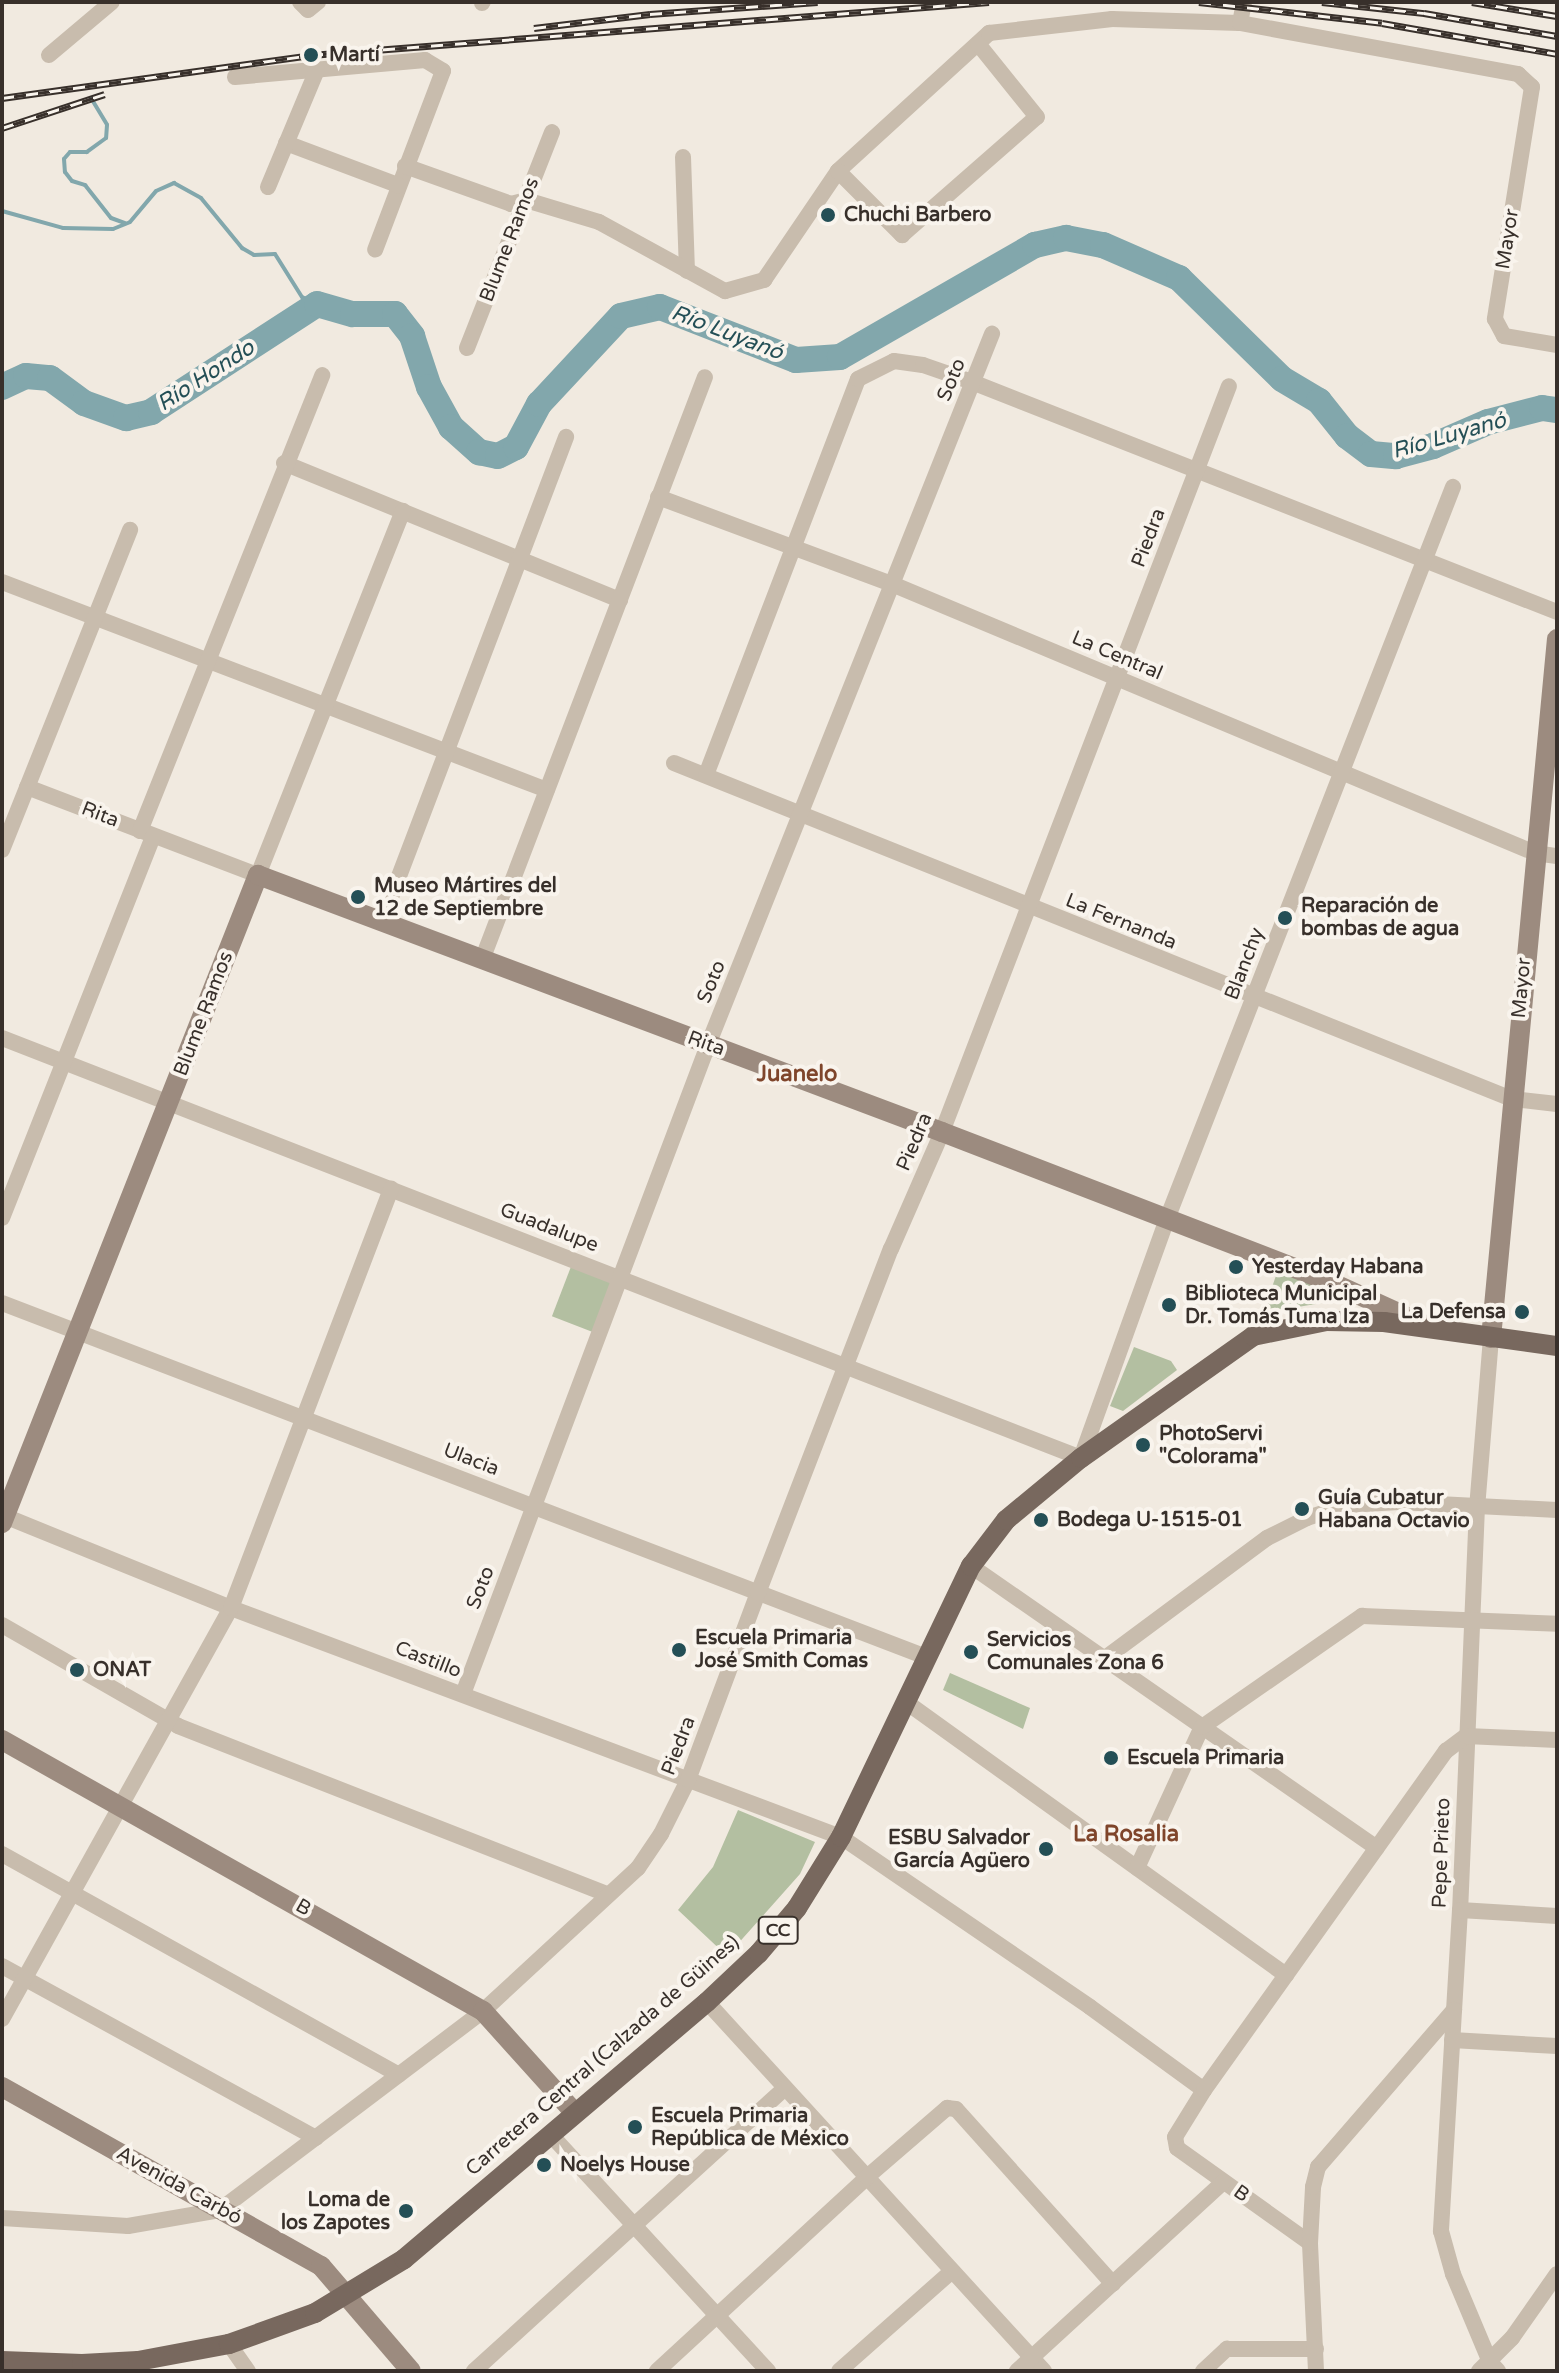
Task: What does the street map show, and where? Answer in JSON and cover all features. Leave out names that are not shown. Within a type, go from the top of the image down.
[{"type":"main road","name":"Carretera Central (Calzada de Güines)","points":[[2,2361],[84,2367],[138,2361],[229,2344],[275,2330],[346,2296],[404,2259],[707,2002],[759,1953],[797,1908],[841,1837],[971,1566],[1006,1520],[1081,1458],[1253,1336],[1326,1321],[1426,1326],[1491,1338]]},
{"type":"main road","name":"CC","points":[[1491,1338],[1557,1346]]},
{"type":"street","points":[[49,55],[112,2]]},
{"type":"street","points":[[405,166],[511,204],[526,200],[599,222],[725,291],[764,280],[838,171],[989,33],[1112,19],[1240,23],[1244,2]]},
{"type":"street","name":"Mayor","points":[[1240,23],[1518,74],[1532,87],[1495,319],[1504,336],[1557,345]]},
{"type":"street","points":[[838,171],[902,235],[1037,117],[978,44]]},
{"type":"street","points":[[235,77],[425,60],[443,71],[375,250]]},
{"type":"street","points":[[268,187],[317,70]]},
{"type":"street","name":"Blume Ramos","points":[[467,348],[552,132]]},
{"type":"street","points":[[286,143],[398,185]]},
{"type":"street","points":[[683,157],[687,271]]},
{"type":"street","name":"Soto","points":[[463,1694],[708,1045],[992,334]]},
{"type":"street","points":[[706,775],[858,379],[894,361],[923,365],[972,382],[1557,612]]},
{"type":"street","points":[[2,1218],[64,1063],[147,834],[206,657],[322,375]]},
{"type":"street","points":[[482,960],[705,377]]},
{"type":"street","name":"Piedra","points":[[220,2210],[483,2011],[638,1868],[661,1834],[688,1780],[891,1249],[942,1132],[1229,386]]},
{"type":"street","points":[[382,921],[566,437]]},
{"type":"street","points":[[284,463],[620,600]]},
{"type":"street","name":"Blanchy","points":[[1081,1458],[1167,1219],[1453,487]]},
{"type":"street","name":"La Central","points":[[658,497],[892,584],[1535,853],[1557,856]]},
{"type":"street","name":"Blume Ramos","points":[[3,1518],[403,511]]},
{"type":"street","points":[[2,850],[130,530]]},
{"type":"street","points":[[2,582],[206,657],[325,706],[547,790]]},
{"type":"street","name":"Mayor","points":[[1491,1338],[1557,639]]},
{"type":"street","name":"La Fernanda","points":[[674,763],[1512,1099],[1557,1104]]},
{"type":"street","name":"Rita","points":[[27,787],[942,1132],[1335,1284],[1426,1326]]},
{"type":"street","name":"Guadalupe","points":[[2,1038],[1081,1458]]},
{"type":"street","points":[[2,2019],[119,1803],[231,1608],[391,1189]]},
{"type":"street","name":"Ulacia","points":[[2,1303],[926,1657]]},
{"type":"street","name":"Pepe Prieto","points":[[1489,2368],[1453,2274],[1441,2231],[1460,1910],[1477,1507],[1491,1338]]},
{"type":"street","points":[[1104,1659],[1267,1538],[1307,1518],[1347,1505],[1399,1502],[1557,1510]]},
{"type":"street","name":"Castillo","points":[[3,1518],[231,1608],[841,1837],[1090,2007],[1204,2090]]},
{"type":"street","points":[[971,1566],[1376,1848]]},
{"type":"street","points":[[1137,1868],[1202,1727],[1362,1616],[1557,1624]]},
{"type":"street","points":[[2,1625],[167,1720],[607,1894]]},
{"type":"street","points":[[906,1702],[1286,1975]]},
{"type":"street","points":[[1204,2090],[1446,1751],[1466,1736],[1557,1740]]},
{"type":"street","name":"B","points":[[2,1740],[119,1803],[483,2011],[575,2113]]},
{"type":"street","points":[[2,1854],[399,2075]]},
{"type":"street","points":[[1460,1910],[1557,1916]]},
{"type":"street","points":[[2,1966],[316,2138]]},
{"type":"street","points":[[707,2002],[1044,2371]]},
{"type":"street","points":[[1316,2371],[1310,2243],[1318,2167],[1454,2010]]},
{"type":"street","points":[[1452,2040],[1557,2046]]},
{"type":"street","name":"Avenida Carbó","points":[[2,2087],[321,2266],[411,2371]]},
{"type":"street","points":[[474,2371],[636,2227],[785,2088]]},
{"type":"street","name":"B","points":[[1204,2090],[1175,2142],[1177,2148],[1310,2243]]},
{"type":"street","points":[[657,2371],[867,2177],[952,2108],[1113,2284]]},
{"type":"street","points":[[551,2135],[768,2371]]},
{"type":"street","points":[[1017,2371],[1223,2182]]},
{"type":"street","points":[[2,2218],[128,2226],[220,2210]]},
{"type":"street","points":[[839,2371],[952,2271]]},
{"type":"street","points":[[1489,2368],[1557,2274]]},
{"type":"street","points":[[229,2344],[248,2371]]},
{"type":"street","points":[[1203,2371],[1227,2349],[1316,2349]]},
{"type":"green space","points":[[572,1264],[614,1280],[594,1332],[552,1316]]},
{"type":"green space","points":[[1279,1267],[1331,1287],[1333,1301],[1263,1313]]},
{"type":"green space","points":[[1134,1347],[1171,1361],[1177,1370],[1123,1411],[1110,1406]]},
{"type":"green space","points":[[950,1673],[1030,1708],[1023,1729],[943,1690]]},
{"type":"green space","points":[[738,1810],[815,1842],[800,1874],[727,1956],[678,1910],[713,1867]]},
{"type":"waterway","points":[[91,98],[107,125],[106,138],[87,152],[70,152],[64,159],[65,172],[72,181],[85,185],[111,218],[125,223]]},
{"type":"waterway","name":"Río Luyanó","points":[[2,211],[63,228],[113,229],[130,222],[156,191],[174,183],[201,198],[242,248],[254,255],[275,254],[302,297],[317,304]]},
{"type":"waterway","name":"Río Luyanó","points":[[2,387],[26,376],[50,378],[84,403],[126,418],[151,412],[317,304],[353,314],[395,314],[412,336],[429,387],[451,427],[479,452],[498,456],[516,447],[539,404],[621,316],[660,307],[796,360],[840,357],[1035,245],[1066,238],[1103,245],[1179,278],[1282,379],[1319,401],[1347,436],[1371,454],[1396,456],[1433,446],[1488,422],[1542,408],[1557,410]]},
{"type":"railway","points":[[534,28],[650,14],[818,2]]},
{"type":"railway","points":[[2,98],[311,55],[989,2]]},
{"type":"railway","points":[[1199,2],[1382,23],[1557,54]]},
{"type":"railway","points":[[1322,2],[1424,13],[1557,36]]},
{"type":"railway","points":[[1472,2],[1557,16]]},
{"type":"railway","points":[[2,128],[105,94]]},
{"type":"place","name":"Martí","points":[[311,55]]},
{"type":"place","name":"Chuchi Barbero","points":[[828,215]]},
{"type":"place","name":"Museo Mártires del 12 de Septiembre","points":[[358,897]]},
{"type":"place","name":"Reparación de bombas de agua","points":[[1285,918]]},
{"type":"place","name":"Yesterday Habana","points":[[1236,1267]]},
{"type":"place","name":"Biblioteca Municipal Dr. Tomás Tuma Iza","points":[[1169,1305]]},
{"type":"place","name":"La Defensa","points":[[1522,1312]]},
{"type":"place","name":"PhotoServi \"Colorama\"","points":[[1143,1445]]},
{"type":"place","name":"Guía Cubatur Habana Octavio","points":[[1302,1509]]},
{"type":"place","name":"Bodega U-1515-01","points":[[1041,1520]]},
{"type":"place","name":"Escuela Primaria José Smith Comas","points":[[679,1650]]},
{"type":"place","name":"Servicios Comunales Zona 6","points":[[971,1652]]},
{"type":"place","name":"ONAT","points":[[77,1670]]},
{"type":"place","name":"Escuela Primaria","points":[[1111,1758]]},
{"type":"place","name":"ESBU Salvador García Agüero","points":[[1046,1849]]},
{"type":"place","name":"Escuela Primaria República de México","points":[[635,2127]]},
{"type":"place","name":"Noelys House","points":[[544,2165]]},
{"type":"place","name":"Loma de los Zapotes","points":[[406,2211]]},
{"type":"district","name":"Juanelo","points":[[797,1075]]},
{"type":"district","name":"La Rosalia","points":[[1126,1835]]},
{"type":"water label","name":"Río Hondo","points":[[206,376]]}]
